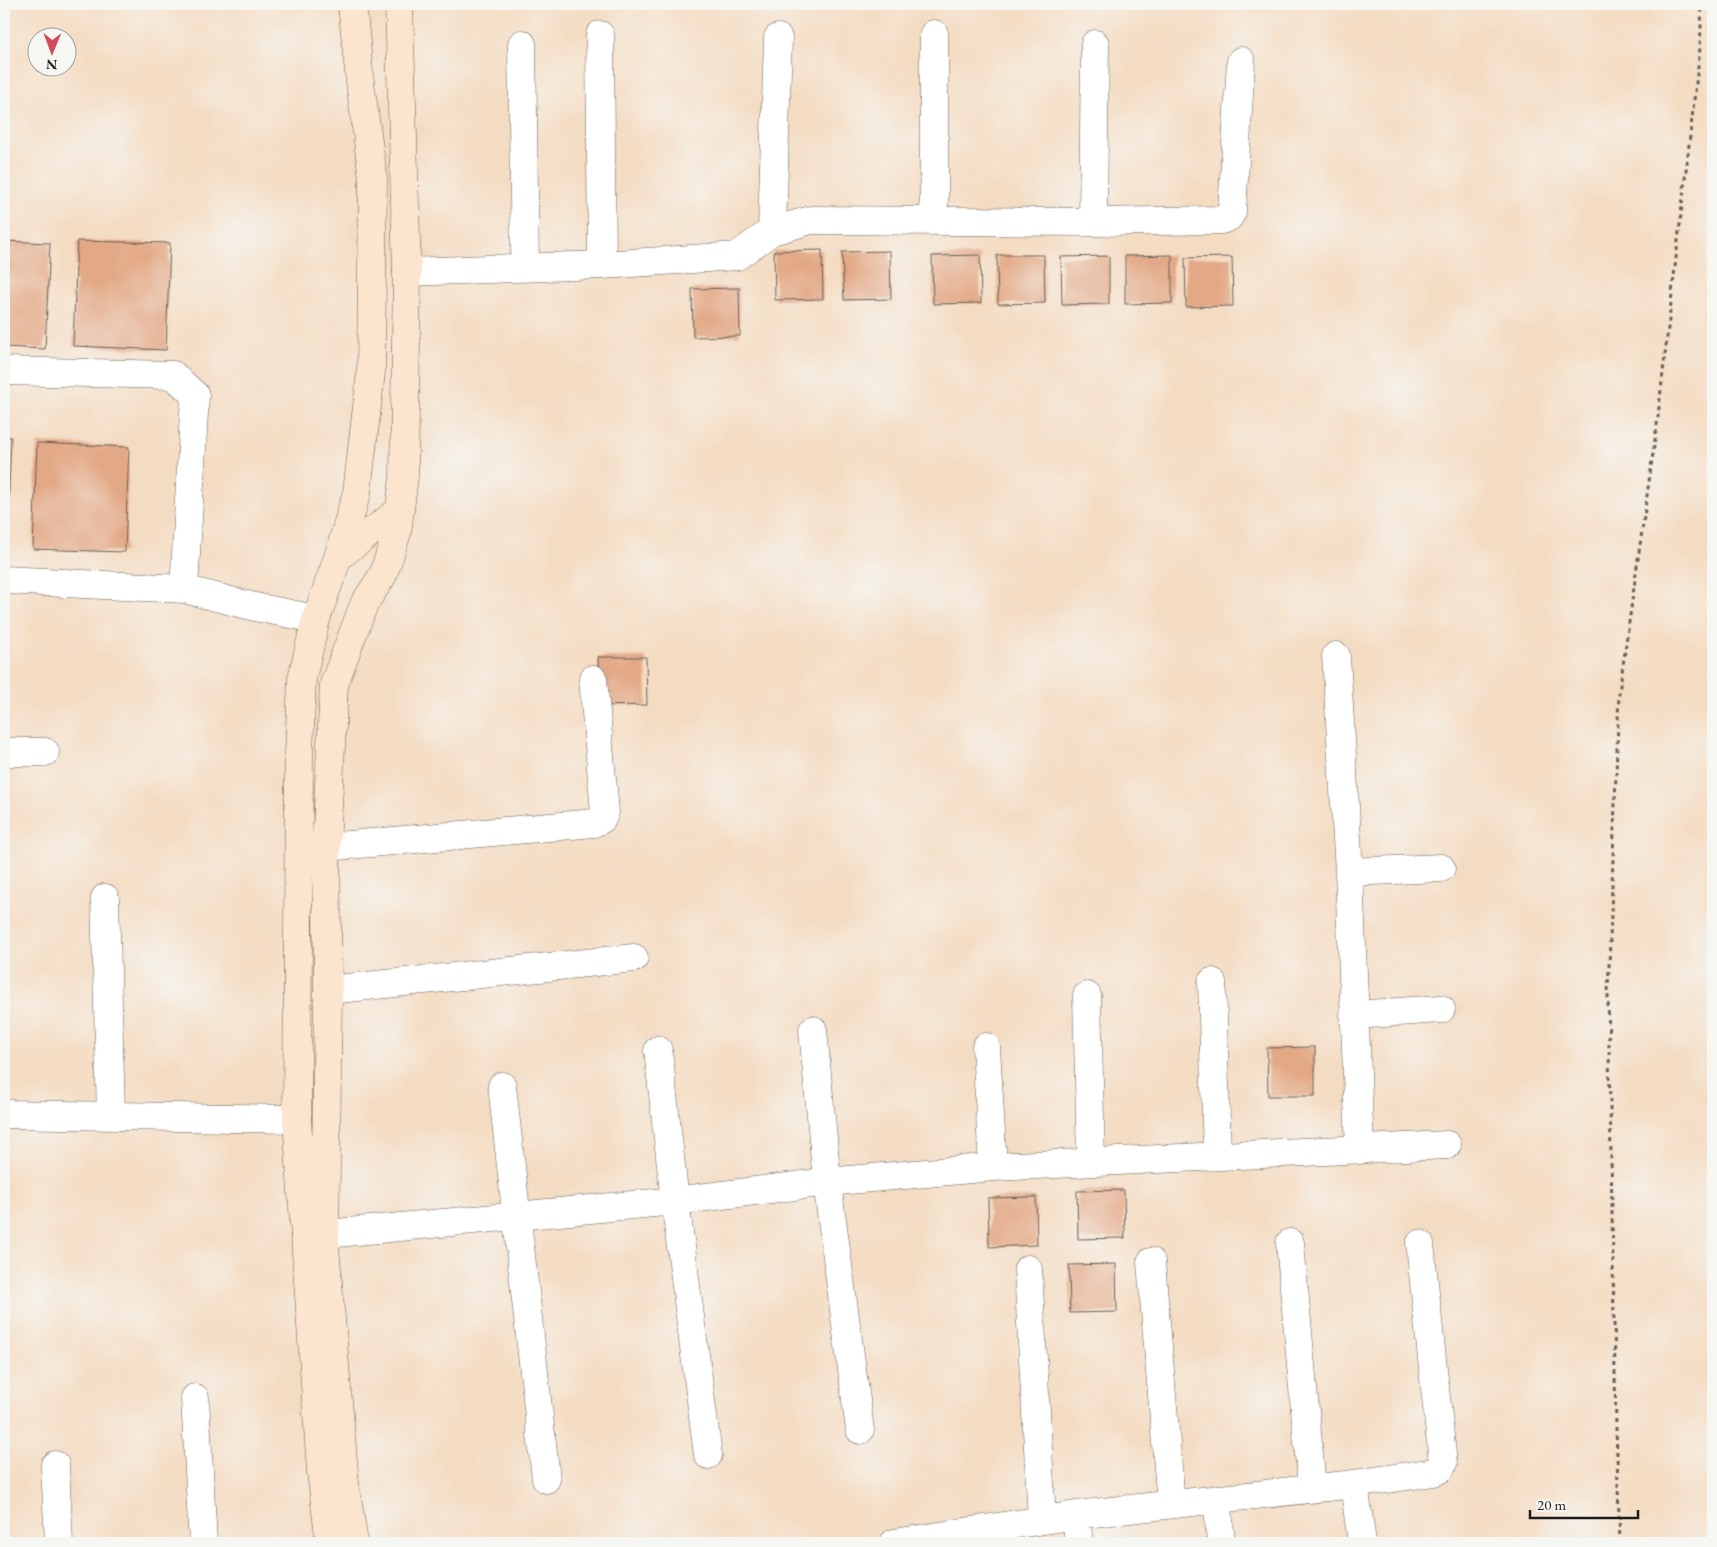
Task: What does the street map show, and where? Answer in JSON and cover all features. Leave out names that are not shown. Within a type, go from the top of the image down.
[{"type":"street","points":[[352,4],[373,178],[370,372],[357,492],[338,557],[316,619],[302,678],[299,754],[297,1119],[315,1235],[325,1247],[345,1484],[354,1543]]},
{"type":"street","points":[[330,1543],[321,1472],[315,1235],[328,990],[326,847],[334,684],[364,604],[383,575],[397,534],[404,477],[406,272],[399,4]]},
{"type":"street","points":[[934,34],[934,220]]},
{"type":"street","points":[[600,35],[602,265]]},
{"type":"street","points":[[772,231],[778,38]]},
{"type":"street","points":[[522,44],[525,267]]},
{"type":"street","points":[[1093,222],[1095,44]]},
{"type":"street","points":[[406,272],[602,265],[737,256],[772,231],[811,220],[1093,222],[1222,220],[1229,217],[1232,212],[1241,61]]},
{"type":"street","points":[[4,371],[173,375],[195,395],[184,588]]},
{"type":"street","points":[[338,557],[400,510]]},
{"type":"street","points":[[4,580],[184,588],[255,607],[316,619]]},
{"type":"street","points":[[1336,656],[1349,872],[1360,1150]]},
{"type":"street","points":[[305,665],[339,669]]},
{"type":"street","points":[[326,847],[594,823],[602,819],[605,812],[593,679]]},
{"type":"street","points":[[4,752],[45,752]]},
{"type":"street","points":[[1349,872],[1441,868]]},
{"type":"street","points":[[105,898],[111,1116]]},
{"type":"street","points":[[328,990],[634,958]]},
{"type":"street","points":[[1212,982],[1217,1155]]},
{"type":"street","points":[[1087,996],[1091,1161]]},
{"type":"street","points":[[1354,1015],[1441,1009]]},
{"type":"street","points":[[813,1030],[827,1182],[860,1430]]},
{"type":"street","points":[[986,1047],[993,1167]]},
{"type":"street","points":[[658,1050],[675,1201],[708,1455]]},
{"type":"street","points":[[502,1086],[546,1479]]},
{"type":"street","points":[[4,1114],[297,1119]]},
{"type":"street","points":[[315,1235],[675,1201],[827,1182],[993,1167],[1447,1145]]},
{"type":"street","points":[[1290,1244],[1312,1488]]},
{"type":"street","points":[[894,1543],[936,1540],[1076,1514],[1354,1484],[1434,1472],[1440,1469],[1443,1464],[1420,1244]]},
{"type":"street","points":[[1151,1262],[1171,1504]]},
{"type":"street","points":[[1028,1269],[1042,1520]]},
{"type":"street","points":[[195,1398],[202,1543]]},
{"type":"street","points":[[55,1465],[59,1543]]},
{"type":"street","points":[[1354,1484],[1362,1543]]},
{"type":"street","points":[[1217,1499],[1221,1543]]},
{"type":"street","points":[[1076,1514],[1079,1543]]},
{"type":"path","points":[[1620,1543],[1608,995],[1619,693],[1657,425],[1700,48],[1702,4]]},
{"type":"building","points":[[4,241],[50,243],[45,349],[4,347]]},
{"type":"building","points":[[77,241],[170,243],[166,350],[73,346]]},
{"type":"building","points":[[822,250],[823,299],[775,300],[774,251]]},
{"type":"building","points":[[890,251],[891,299],[844,300],[842,252]]},
{"type":"building","points":[[980,255],[981,303],[933,304],[932,256]]},
{"type":"building","points":[[997,255],[1044,255],[1045,303],[998,304]]},
{"type":"building","points":[[1172,255],[1172,303],[1125,304],[1125,256]]},
{"type":"building","points":[[1109,256],[1109,304],[1062,305],[1061,257]]},
{"type":"building","points":[[1232,257],[1233,306],[1186,307],[1185,258]]},
{"type":"building","points":[[739,288],[740,336],[693,337],[692,289]]},
{"type":"building","points":[[4,437],[11,437],[7,543],[4,543]]},
{"type":"building","points":[[37,443],[129,447],[125,552],[33,549]]},
{"type":"building","points":[[598,657],[646,657],[647,705],[600,706]]},
{"type":"building","points":[[1315,1047],[1315,1096],[1268,1096],[1267,1048]]},
{"type":"building","points":[[1124,1190],[1125,1238],[1078,1239],[1077,1191]]},
{"type":"building","points":[[1036,1197],[1037,1245],[989,1247],[988,1198]]},
{"type":"building","points":[[1116,1264],[1117,1312],[1070,1313],[1069,1265]]}]
